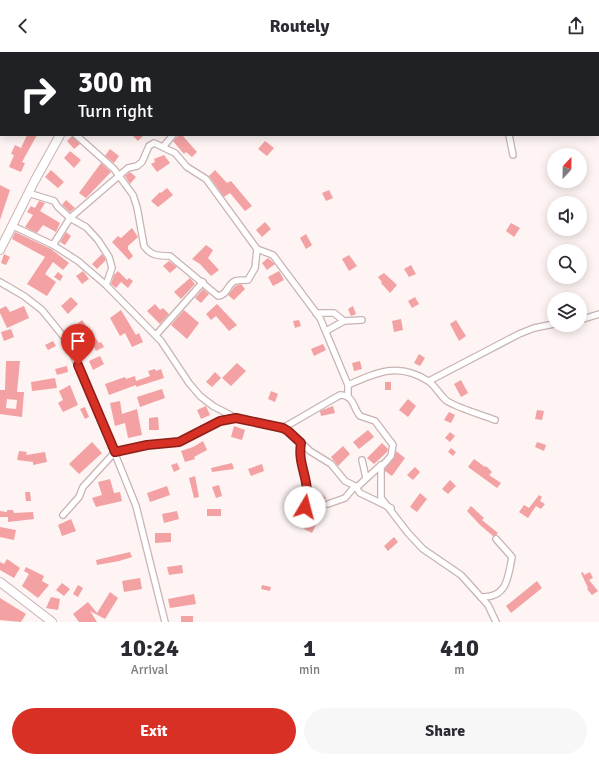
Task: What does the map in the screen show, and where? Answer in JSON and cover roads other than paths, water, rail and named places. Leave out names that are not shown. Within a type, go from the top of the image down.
[{"type":"street","points":[[0,250],[28,193],[59,136]]},
{"type":"street","points":[[77,136],[114,169],[135,199],[144,246],[148,251],[159,256],[170,256],[218,296],[222,296],[228,291],[229,286],[235,281],[248,280],[255,268],[257,249]]},
{"type":"street","points":[[163,148],[172,136]]},
{"type":"street","points":[[509,136],[513,155]]},
{"type":"street","points":[[53,245],[70,218],[128,168],[137,166],[142,162],[148,146],[152,143],[174,153],[187,167],[206,179],[257,249],[273,255],[316,313],[326,331],[348,385],[348,397],[358,415],[375,421],[392,442],[391,456],[382,465],[380,465],[345,498],[328,504]]},
{"type":"street","points":[[28,193],[54,201],[70,218],[86,227],[98,240],[109,257],[112,268],[106,285]]},
{"type":"street","points":[[13,226],[53,245],[78,261],[106,285],[156,335],[200,396],[236,418],[283,428],[301,443],[325,459],[345,481],[356,487],[360,493],[390,508]]},
{"type":"street","points":[[0,282],[24,296],[42,310],[67,341],[115,452],[136,506],[165,622]]},
{"type":"street","points":[[156,335],[203,282]]},
{"type":"street","points":[[316,313],[334,313],[344,321]]},
{"type":"street","points":[[587,318],[599,314]]},
{"type":"street","points":[[326,331],[344,321],[362,320]]},
{"type":"street","points":[[429,381],[519,334],[534,328],[547,325]]},
{"type":"street","points":[[348,385],[374,373],[397,369],[407,370],[429,381],[447,401],[495,420]]},
{"type":"street","points":[[283,428],[340,395],[348,397]]},
{"type":"street","points":[[220,421],[223,411]]},
{"type":"street","points":[[63,515],[79,497],[83,487],[115,452],[147,445],[179,442],[220,421],[236,418]]},
{"type":"street","points":[[301,443],[300,451],[307,480],[308,494],[305,507]]},
{"type":"street","points":[[362,460],[366,478]]},
{"type":"street","points":[[380,465],[381,498],[408,533],[423,549],[461,575],[488,605],[496,622]]},
{"type":"street","points":[[481,597],[490,597],[498,594],[506,583],[512,557],[496,539]]},
{"type":"street","points":[[0,582],[52,622]]}]
